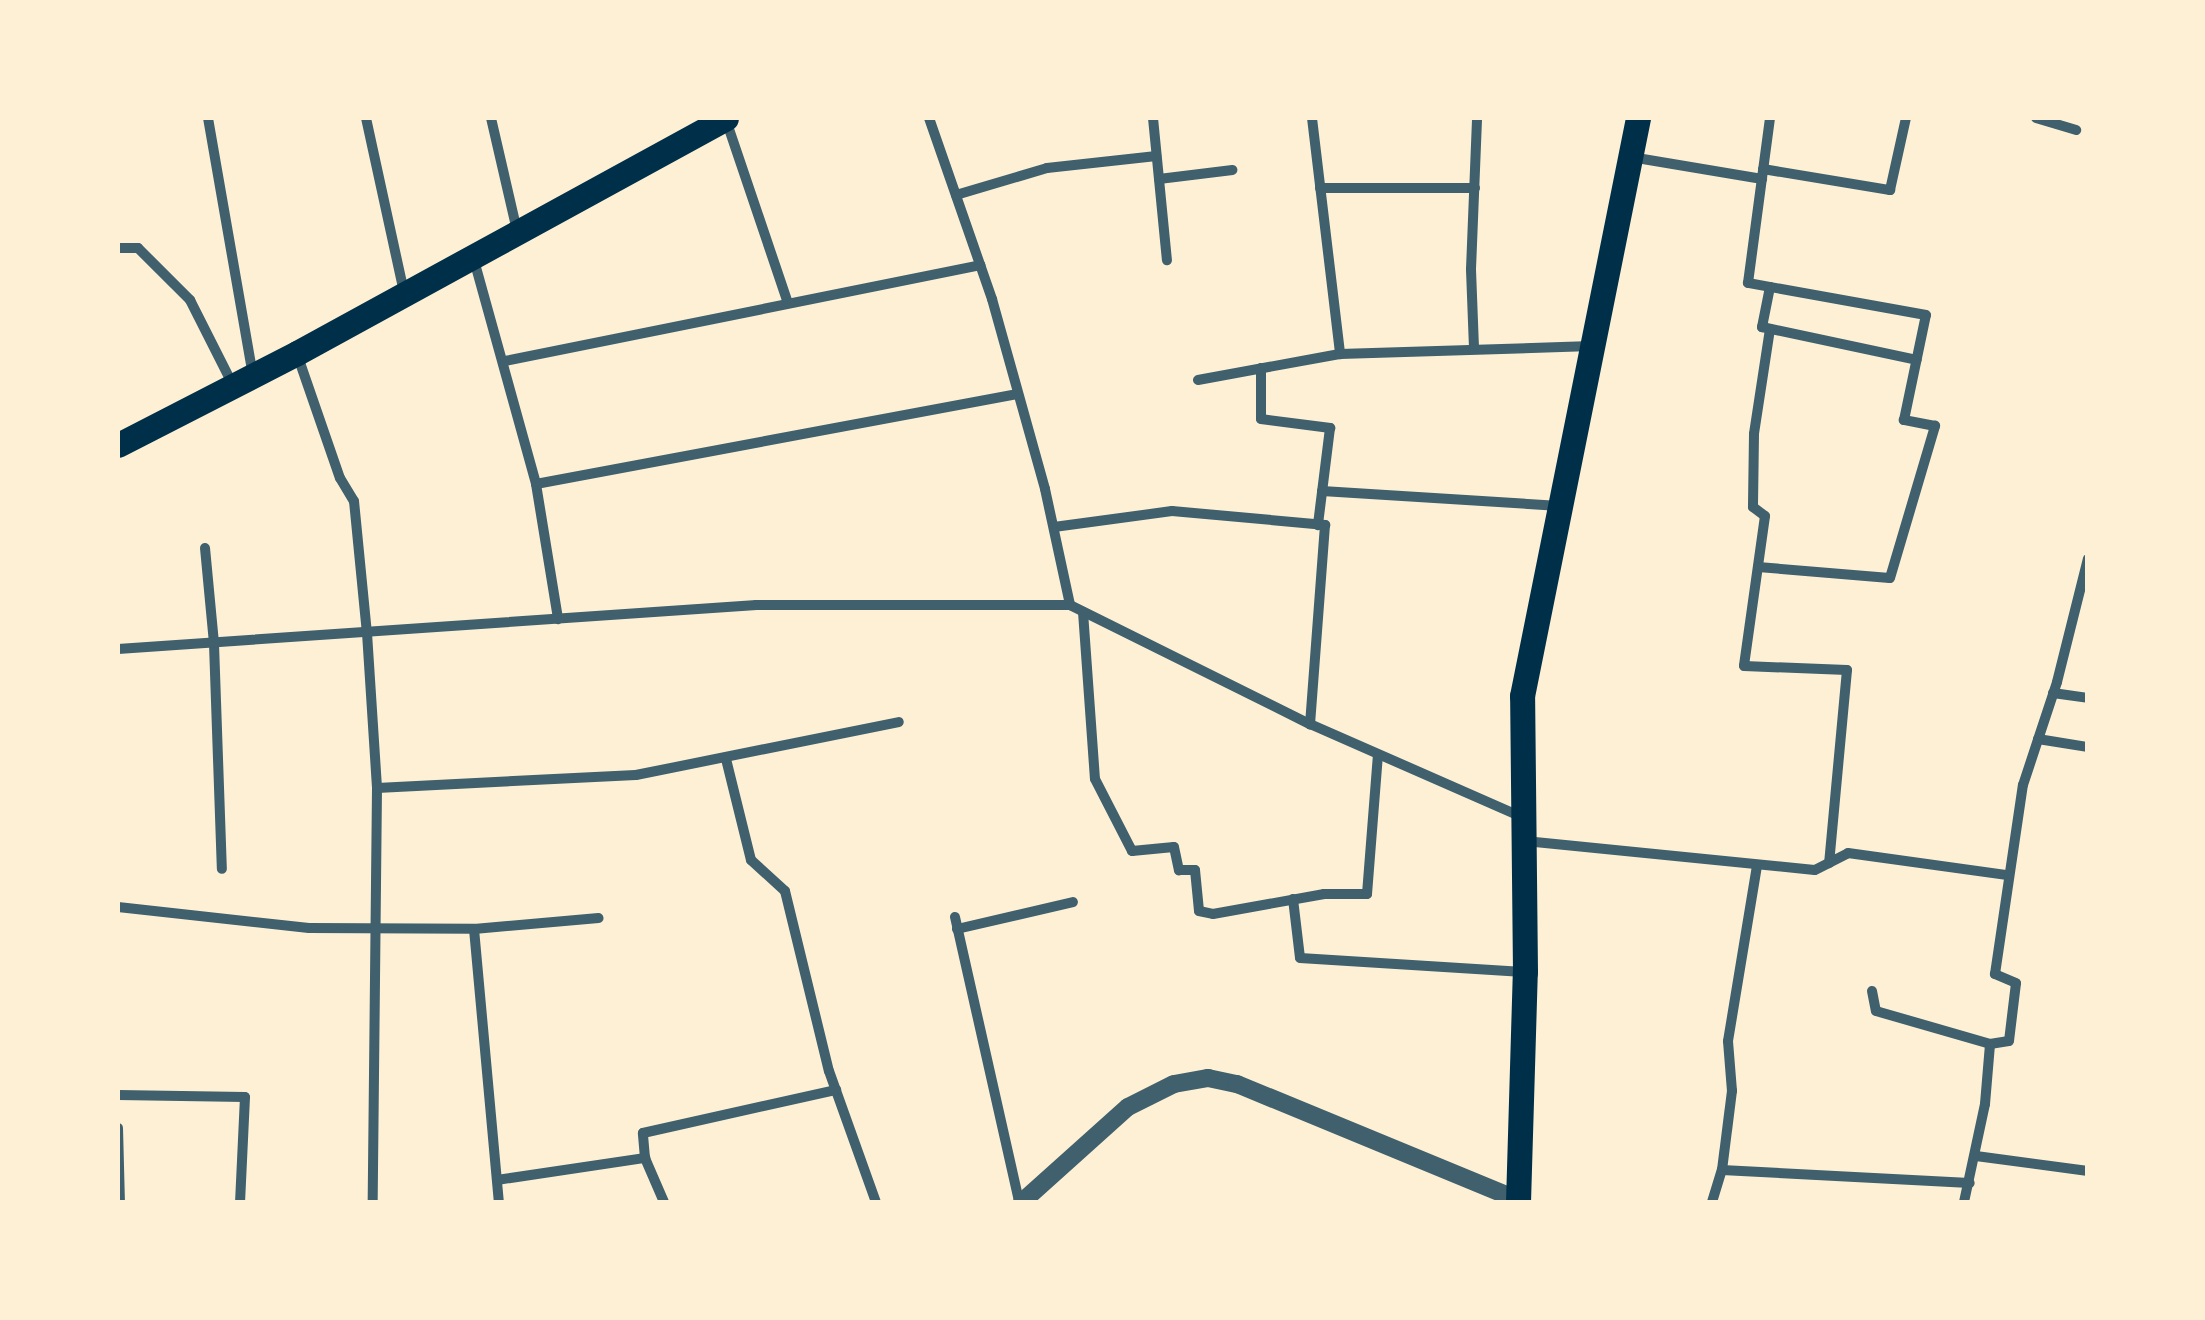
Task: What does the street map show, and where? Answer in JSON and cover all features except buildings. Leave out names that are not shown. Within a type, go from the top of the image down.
[{"type":"main road","points":[[118,445],[297,353],[725,118]]},
{"type":"main road","points":[[1518,1201],[1525,972],[1522,696],[1638,118]]},
{"type":"street","points":[[208,118],[243,381]]},
{"type":"street","points":[[366,118],[404,294]]},
{"type":"street","points":[[491,118],[518,232]]},
{"type":"street","points":[[725,118],[788,303]]},
{"type":"street","points":[[928,118],[980,265],[1018,394],[1054,527],[1070,605]]},
{"type":"street","points":[[1152,118],[1167,260]]},
{"type":"street","points":[[1312,118],[1340,354]]},
{"type":"street","points":[[1474,348],[1477,118]]},
{"type":"street","points":[[1758,568],[1890,578],[1935,426],[1904,420],[1926,316],[1748,283],[1770,118]]},
{"type":"street","points":[[1631,157],[1890,190],[1906,118]]},
{"type":"street","points":[[2036,118],[2076,130]]},
{"type":"street","points":[[956,195],[1047,168],[1156,156]]},
{"type":"street","points":[[1158,179],[1232,170]]},
{"type":"street","points":[[1320,188],[1475,188]]},
{"type":"street","points":[[118,248],[138,248],[190,300],[243,381]]},
{"type":"street","points":[[473,256],[505,360],[536,484],[558,619]]},
{"type":"street","points":[[505,360],[980,265]]},
{"type":"street","points":[[1770,287],[1762,328],[1917,360]]},
{"type":"street","points":[[1770,329],[1754,434],[1753,507],[1765,516],[1744,666],[1847,670],[1828,863]]},
{"type":"street","points":[[1198,380],[1340,354],[1593,346]]},
{"type":"street","points":[[297,353],[340,478],[354,501],[367,633],[377,788],[373,1202]]},
{"type":"street","points":[[1262,368],[1261,419],[1330,428],[1318,525]]},
{"type":"street","points":[[536,484],[1018,394]]},
{"type":"street","points":[[1322,491],[1560,506]]},
{"type":"street","points":[[1054,527],[1172,512],[1326,525],[1310,724]]},
{"type":"street","points":[[205,548],[214,644],[222,869]]},
{"type":"street","points":[[1872,991],[1876,1011],[1990,1044],[2009,1041],[2016,982],[1995,974],[2007,876],[2023,784],[2053,693],[2088,559]]},
{"type":"street","points":[[118,649],[756,605],[1070,605],[1523,829],[1814,870],[1848,853],[2007,876]]},
{"type":"street","points":[[1083,612],[1096,779],[1132,851],[1174,847],[1179,870],[1195,870],[1199,911],[1213,914],[1293,899],[1367,894],[1378,755]]},
{"type":"street","points":[[2053,693],[2088,698]]},
{"type":"street","points":[[377,788],[636,775],[726,760],[898,722]]},
{"type":"street","points":[[2038,739],[2088,748]]},
{"type":"street","points":[[726,760],[751,860],[785,892],[836,1090],[876,1202]]},
{"type":"street","points":[[1712,1202],[1722,1170],[1732,1091],[1728,1041],[1757,864]]},
{"type":"street","points":[[1293,899],[1300,958],[1525,972]]},
{"type":"street","points":[[1073,902],[956,923],[1020,1202],[1128,1107],[1174,1084],[1208,1078],[1237,1084],[1518,1201]]},
{"type":"street","points":[[118,907],[310,928],[474,929],[599,918]]},
{"type":"street","points":[[474,929],[498,1202]]},
{"type":"street","points":[[1964,1202],[1976,1156],[1990,1044]]},
{"type":"street","points":[[664,1202],[645,1158],[643,1133],[836,1090]]},
{"type":"street","points":[[118,1095],[245,1097],[240,1202]]},
{"type":"street","points":[[118,1128],[119,1196]]},
{"type":"street","points":[[1976,1156],[2088,1171]]},
{"type":"street","points":[[496,1180],[645,1158]]},
{"type":"street","points":[[1722,1170],[1970,1183]]}]
